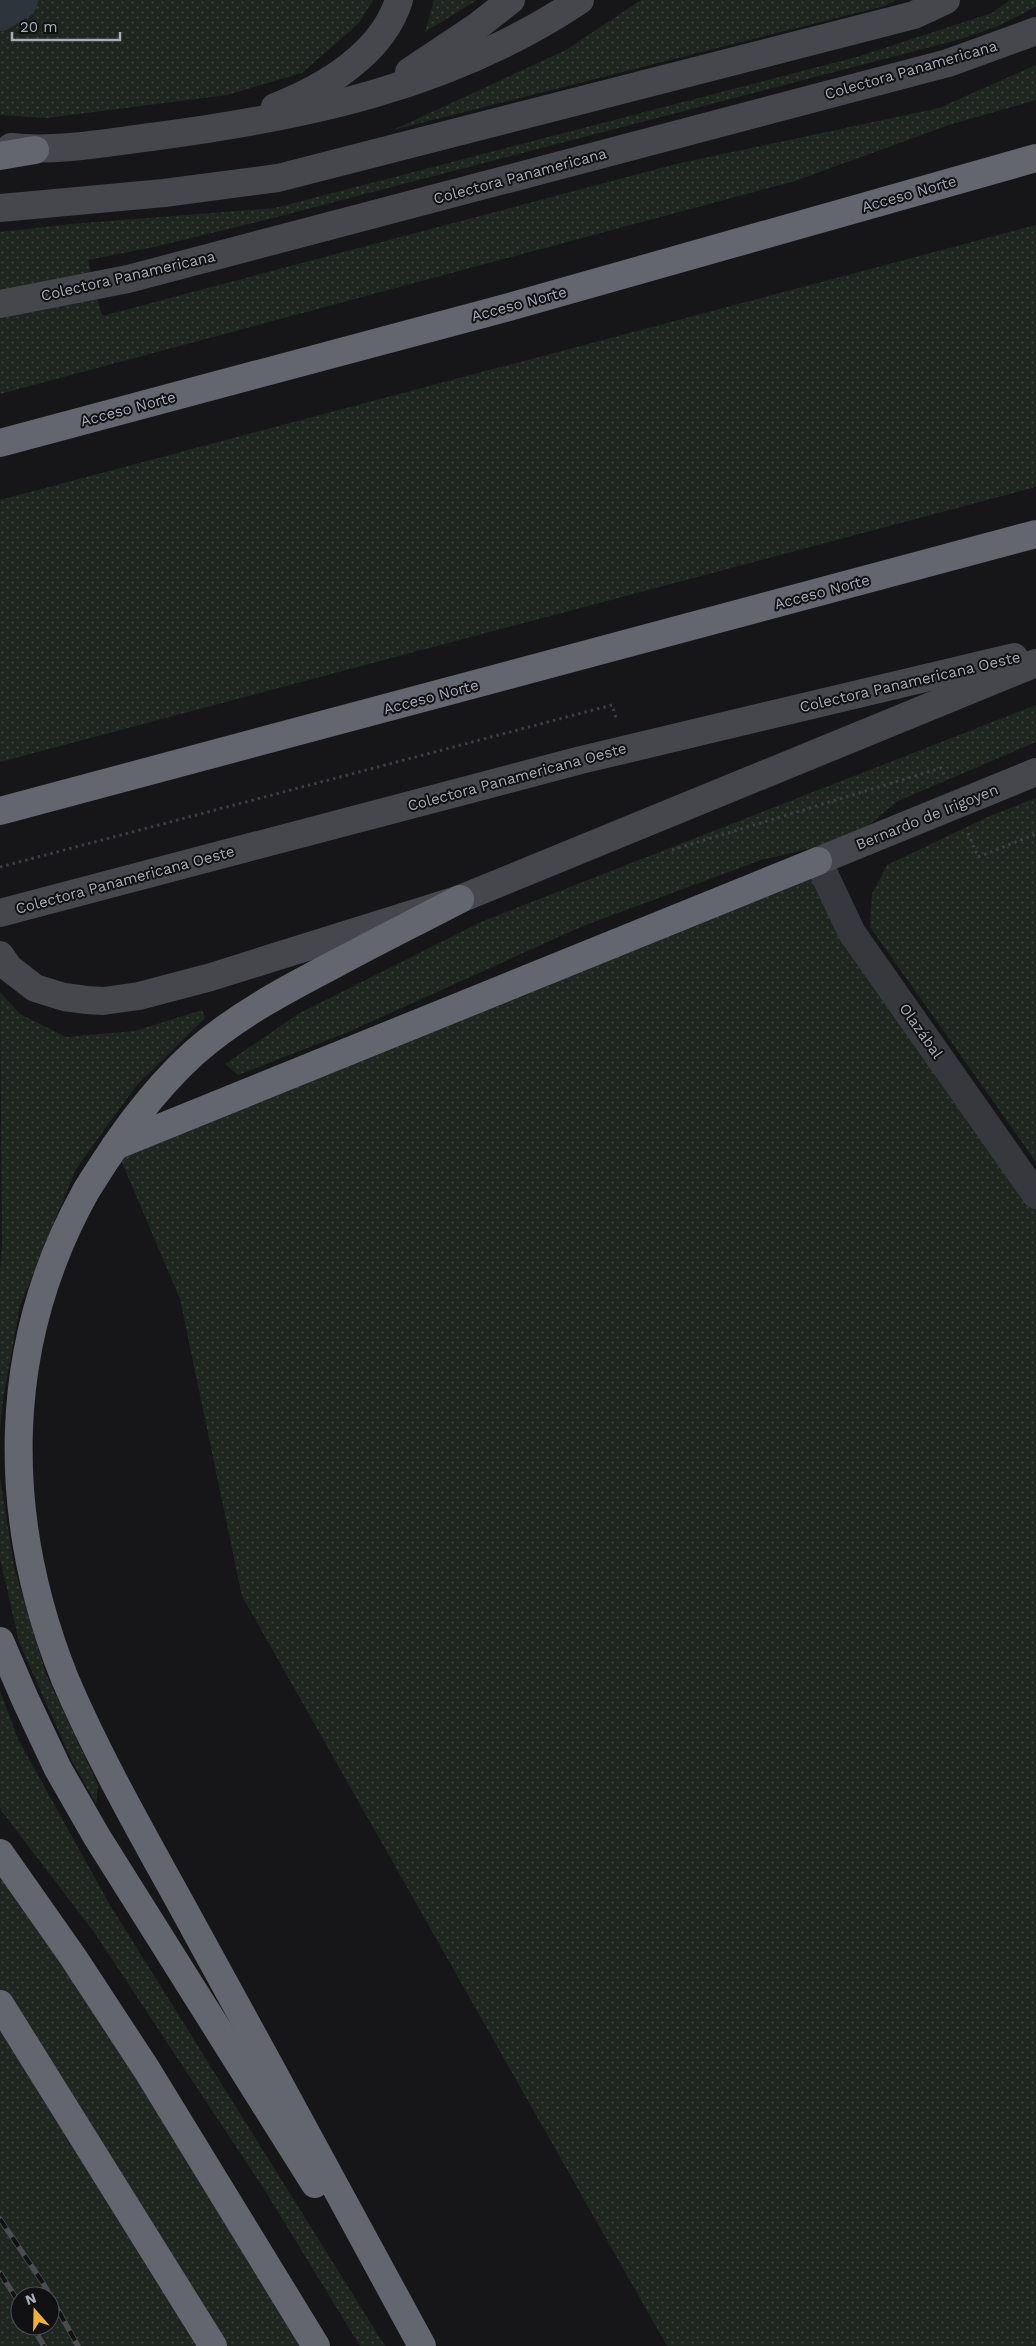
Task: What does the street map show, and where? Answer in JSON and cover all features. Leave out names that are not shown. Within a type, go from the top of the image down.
[{"type":"highway","points":[[0,156],[35,150]]},
{"type":"highway","name":"Acceso Norte","points":[[0,443],[509,307],[1036,158]]},
{"type":"highway","name":"Acceso Norte","points":[[0,811],[1036,534]]},
{"type":"highway","points":[[115,1146],[818,861]]},
{"type":"highway","points":[[422,2346],[92,1740],[50,1640],[29,1572],[20,1523],[13,1442],[14,1406],[21,1354],[39,1284],[74,1210],[132,1122],[173,1073],[218,1034],[278,994],[460,899]]},
{"type":"highway","points":[[0,1641],[58,1769],[97,1837],[418,2346]]},
{"type":"highway","points":[[0,1853],[147,2070],[316,2346]]},
{"type":"highway","points":[[0,2004],[213,2346]]},
{"type":"main road","points":[[225,127],[282,105],[334,79],[353,64],[373,44],[396,10],[399,0]]},
{"type":"main road","points":[[379,92],[475,28],[511,0]]},
{"type":"main road","points":[[0,146],[35,150],[225,127],[305,113],[431,76],[485,53],[558,15],[580,0]]},
{"type":"main road","points":[[0,208],[164,193],[278,178],[914,15],[946,0]]},
{"type":"main road","name":"Colectora Panamericana","points":[[0,304],[128,279],[948,62],[1036,31]]},
{"type":"main road","name":"Colectora Panamericana Oeste","points":[[0,913],[581,760],[1036,652]]},
{"type":"main road","points":[[0,955],[9,968],[35,988],[51,994],[87,1000],[123,999],[211,976],[460,899],[1036,662]]},
{"type":"main road","name":"Bernardo de Irigoyen","points":[[818,861],[1036,772]]},
{"type":"street","name":"Olazábal","points":[[818,861],[852,933],[1036,1194]]},
{"type":"path","points":[[0,867],[612,705]]},
{"type":"shaded area","points":[[0,0],[373,0],[359,23],[302,73],[227,95],[47,118],[0,115]]},
{"type":"shaded area","points":[[434,0],[477,0],[425,32]]},
{"type":"shaded area","points":[[641,0],[897,0],[884,6],[393,130],[566,50]]},
{"type":"shaded area","points":[[1010,0],[1036,0],[1036,7],[996,27],[961,39],[273,218],[154,247],[88,260],[102,316],[676,164],[939,108],[1036,65],[1036,100],[949,125],[795,181],[0,394],[0,232],[71,224],[275,208],[860,56],[992,13]]},
{"type":"shaded area","points":[[1036,225],[1036,487],[0,762],[0,500]]},
{"type":"shaded area","points":[[1036,705],[1036,742],[898,801],[853,838],[761,860],[583,926],[346,1033],[238,1075],[225,1064],[298,1014],[483,921]]},
{"type":"shaded area","points":[[1036,798],[1036,1162],[870,927],[872,894],[887,865],[990,816]]},
{"type":"shaded area","points":[[818,861],[1036,1195],[1036,2346],[667,2346],[242,1596],[180,1299],[115,1146]]},
{"type":"shaded area","points":[[0,992],[20,1014],[66,1037],[135,1031],[202,1010],[205,1018],[136,1086],[76,1169],[20,1306],[3,1399],[0,1431],[0,1270],[2,1242]]},
{"type":"shaded area","points":[[0,1477],[14,1567],[46,1674],[98,1785],[96,1804],[71,1759],[19,1642],[0,1558]]},
{"type":"shaded area","points":[[0,1691],[19,1741],[110,1905],[385,2346],[360,2346],[264,2189],[94,1932],[0,1809]]},
{"type":"shaded area","points":[[0,1853],[316,2346],[0,2346]]},
{"type":"waterway","points":[[0,12],[19,0]]},
{"type":"railway","points":[[0,2219],[43,2283],[78,2346]]},
{"type":"railway","points":[[0,2273],[10,2288]]},
{"type":"railway","points":[[38,2336],[44,2346]]}]
